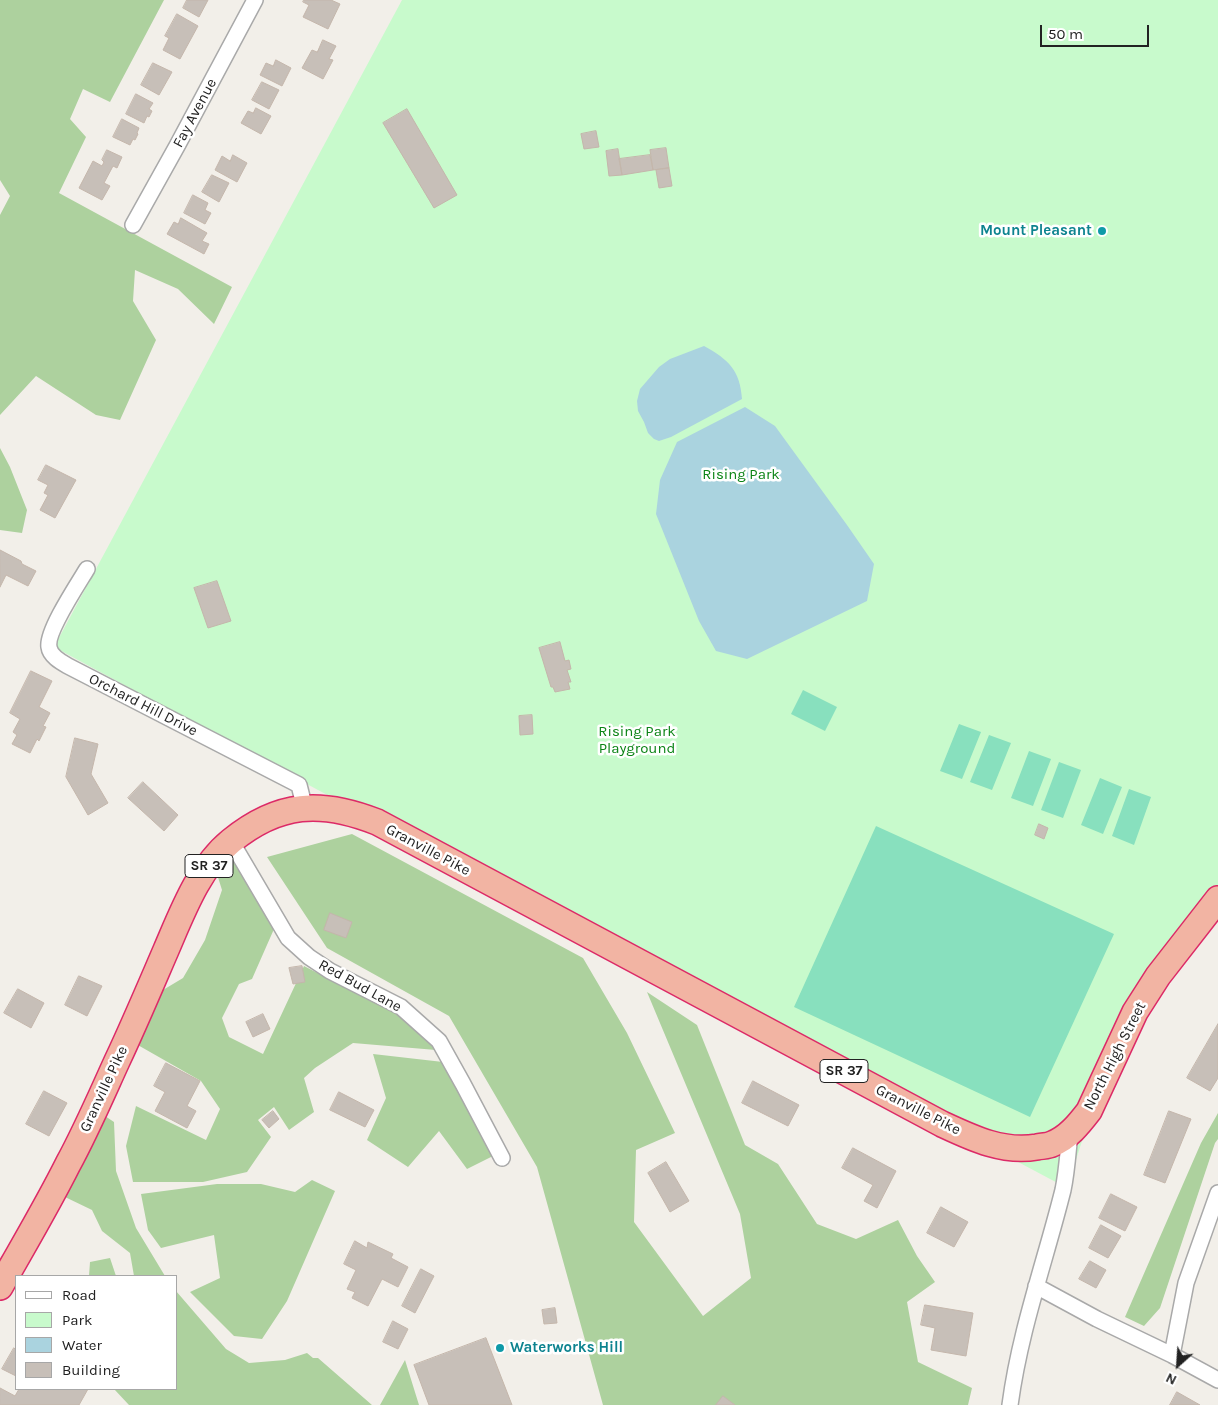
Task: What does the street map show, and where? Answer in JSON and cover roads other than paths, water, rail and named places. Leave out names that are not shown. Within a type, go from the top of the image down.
[{"type":"highway","name":"Granville Pike","points":[[0,1287],[69,1163],[196,884],[216,856],[231,841],[264,819],[283,812],[305,808],[340,811],[376,822],[934,1119],[976,1139],[1007,1148],[1028,1148],[1052,1144],[1070,1133]]},
{"type":"highway","name":"North High Street","points":[[1070,1133],[1079,1125],[1089,1111],[1135,1012],[1158,976],[1218,899]]},
{"type":"street","name":"Fay Avenue","points":[[133,225],[255,0]]},
{"type":"street","name":"Orchard Hill Drive","points":[[87,569],[57,621],[49,640],[51,654],[57,660],[76,671],[300,785],[305,808]]},
{"type":"street","name":"Red Bud Lane","points":[[231,841],[288,938],[309,957],[330,971],[401,1007],[439,1041],[502,1158]]},
{"type":"street","points":[[1010,1405],[1019,1351],[1063,1188],[1070,1133]]},
{"type":"street","points":[[1172,1355],[1186,1284],[1218,1193]]},
{"type":"street","points":[[1036,1286],[1218,1380]]},
{"type":"water","points":[[704,346],[720,356],[732,367],[739,380],[742,399],[671,437],[659,441],[654,439],[648,433],[638,411],[637,401],[640,389],[659,367],[670,359]]},
{"type":"water","points":[[745,407],[775,426],[874,564],[867,601],[747,659],[716,651],[699,621],[656,514],[660,480],[677,442]]},
{"type":"place","name":"Mount Pleasant","points":[[1102,231]]},
{"type":"place","name":"Waterworks Hill","points":[[500,1348]]},
{"type":"park label","name":"Rising Park","points":[[741,475]]},
{"type":"park label","name":"Rising Park Playground","points":[[637,740]]}]
